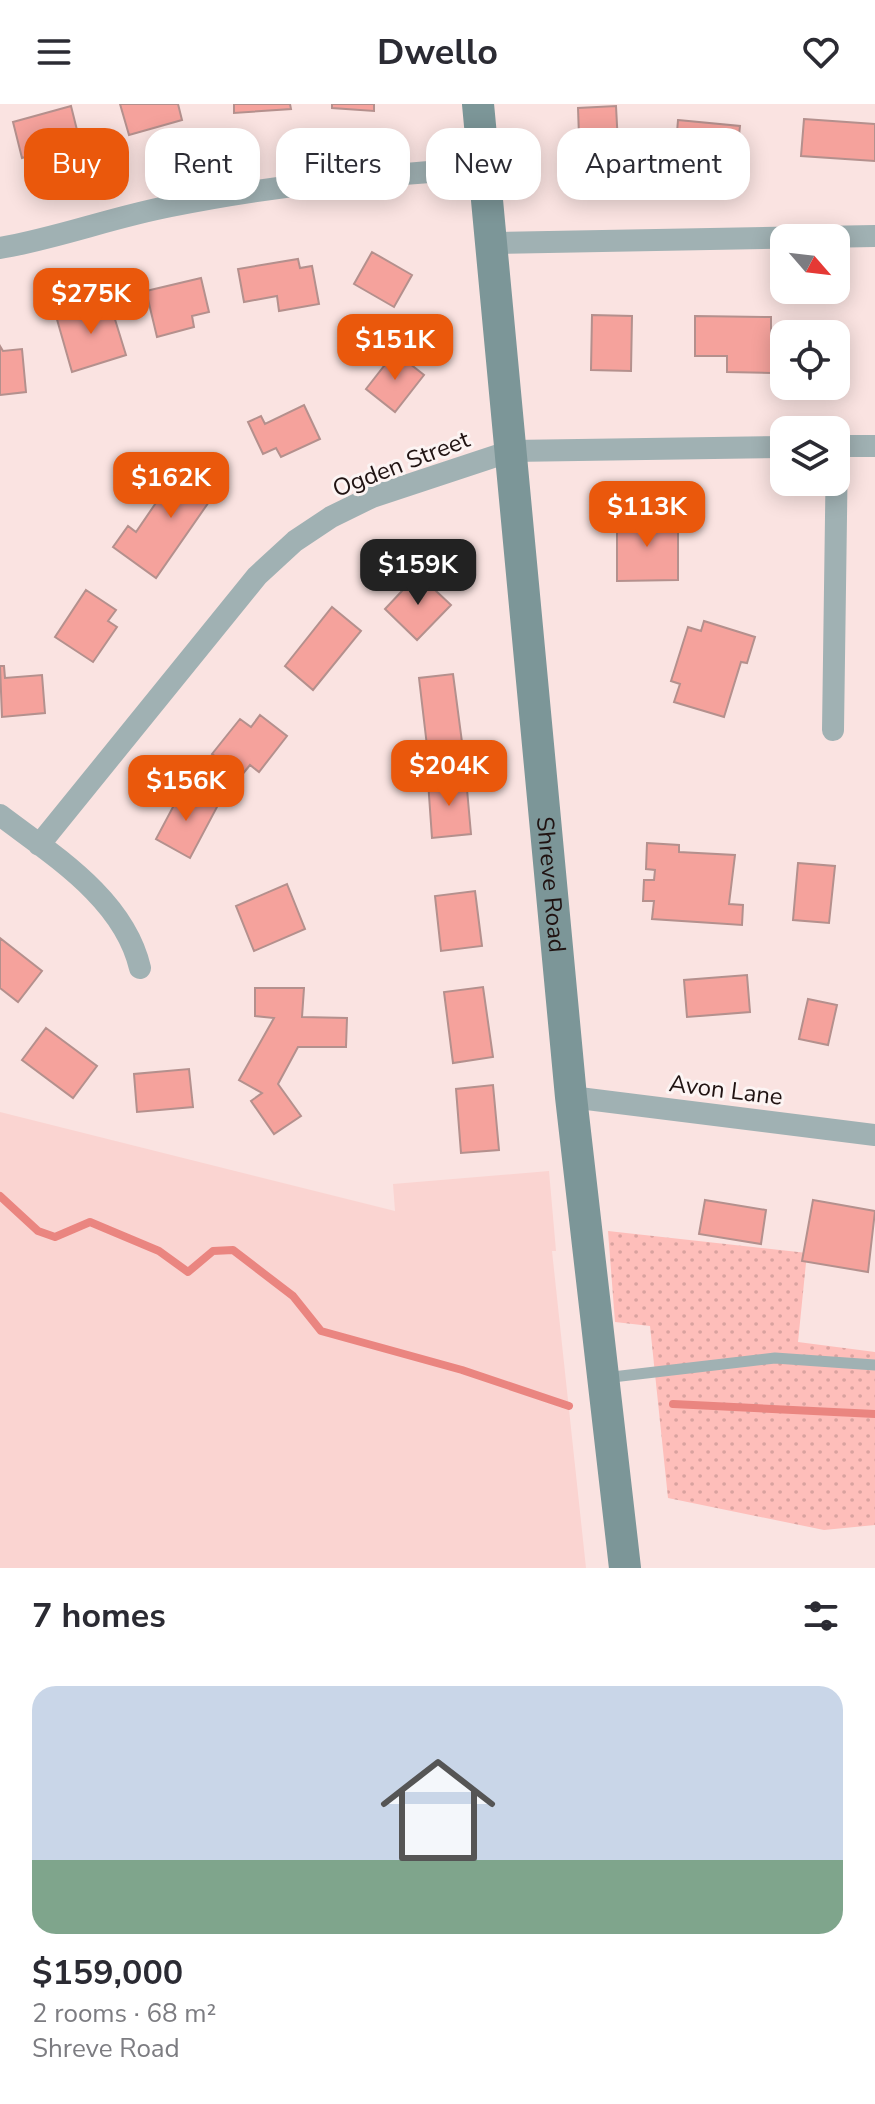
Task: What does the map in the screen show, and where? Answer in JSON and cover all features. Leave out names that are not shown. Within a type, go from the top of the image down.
[{"type":"main road","name":"Shreve Road","points":[[478,104],[480,128]]},
{"type":"main road","name":"Shreve Road","points":[[487,200],[571,1097],[625,1568]]},
{"type":"street","points":[[0,248],[167,206],[255,190],[347,177],[426,172]]},
{"type":"street","points":[[491,243],[875,236]]},
{"type":"street","points":[[850,446],[875,446]]},
{"type":"street","name":"Ogden Street","points":[[39,845],[257,576],[295,541],[331,517],[372,497],[511,451],[770,447]]},
{"type":"street","points":[[833,730],[836,496]]},
{"type":"street","points":[[0,815],[39,845],[122,920],[135,943],[140,968]]},
{"type":"street","name":"Avon Lane","points":[[571,1097],[875,1135]]},
{"type":"lane","points":[[603,1378],[775,1358],[875,1365]]},
{"type":"shaded area","points":[[0,1112],[395,1211],[393,1184],[549,1171],[556,1251],[552,1251],[586,1568],[0,1568]]},
{"type":"shaded area","points":[[608,1231],[807,1253],[798,1342],[875,1352],[875,1525],[824,1530],[668,1498],[650,1326],[615,1322]]},
{"type":"building","points":[[120,104],[178,104],[182,120],[129,135]]},
{"type":"building","points":[[234,104],[290,104],[291,109],[234,113]]},
{"type":"building","points":[[332,104],[374,104],[374,111],[332,108]]},
{"type":"building","points":[[71,106],[76,128],[24,128],[22,158],[13,122]]},
{"type":"building","points":[[616,106],[617,128],[579,128],[578,108]]},
{"type":"building","points":[[804,119],[875,124],[875,161],[801,156]]},
{"type":"building","points":[[678,120],[740,126],[740,128],[677,128]]},
{"type":"building","points":[[372,252],[412,275],[394,307],[354,284]]},
{"type":"building","points":[[298,259],[300,268],[312,266],[319,304],[279,311],[277,296],[244,302],[238,269]]},
{"type":"building","points":[[201,278],[209,312],[192,316],[194,327],[157,337],[146,291]]},
{"type":"building","points":[[109,300],[126,355],[72,372],[56,316]]},
{"type":"building","points":[[592,315],[632,316],[631,371],[591,370]]},
{"type":"building","points":[[695,316],[771,317],[770,373],[727,372],[727,356],[695,356]]},
{"type":"building","points":[[0,346],[3,351],[22,349],[26,392],[0,395]]},
{"type":"building","points":[[395,352],[424,375],[395,412],[366,389]]},
{"type":"building","points":[[304,405],[320,439],[281,457],[276,448],[263,454],[248,422],[261,416],[265,424]]},
{"type":"building","points":[[199,457],[227,476],[156,578],[113,547],[128,526],[136,532],[162,494],[170,499]]},
{"type":"building","points":[[617,517],[678,517],[678,580],[617,581]]},
{"type":"building","points":[[418,574],[451,605],[417,640],[385,609]]},
{"type":"building","points":[[86,590],[116,610],[108,621],[117,627],[93,662],[55,637]]},
{"type":"building","points":[[332,607],[361,631],[313,690],[285,666]]},
{"type":"building","points":[[704,621],[755,637],[747,663],[741,662],[724,717],[674,702],[680,684],[671,681],[688,627],[701,631]]},
{"type":"building","points":[[0,666],[4,666],[5,678],[42,675],[45,713],[2,717]]},
{"type":"building","points":[[453,674],[462,742],[427,746],[419,678]]},
{"type":"building","points":[[260,715],[287,736],[259,772],[250,765],[241,776],[212,754],[240,719],[251,727]]},
{"type":"building","points":[[466,778],[471,834],[432,838],[428,781]]},
{"type":"building","points":[[183,788],[217,807],[190,858],[156,839]]},
{"type":"building","points":[[647,843],[679,845],[679,852],[735,855],[729,904],[743,905],[742,925],[652,919],[654,901],[643,901],[644,880],[654,880],[655,870],[646,869]]},
{"type":"building","points":[[798,863],[835,866],[829,923],[793,920]]},
{"type":"building","points":[[287,884],[305,929],[254,951],[236,906]]},
{"type":"building","points":[[475,891],[482,946],[441,951],[435,896]]},
{"type":"building","points":[[0,938],[42,971],[18,1002],[0,988]]},
{"type":"building","points":[[747,975],[750,1012],[687,1017],[684,980]]},
{"type":"building","points":[[483,987],[493,1057],[453,1063],[444,992]]},
{"type":"building","points":[[255,988],[304,988],[302,1017],[347,1018],[346,1047],[298,1047],[278,1084],[301,1116],[274,1134],[251,1101],[262,1093],[239,1080],[274,1018],[255,1016]]},
{"type":"building","points":[[808,999],[837,1005],[828,1045],[799,1039]]},
{"type":"building","points":[[46,1028],[97,1066],[73,1098],[22,1060]]},
{"type":"building","points":[[189,1069],[193,1107],[137,1112],[134,1074]]},
{"type":"building","points":[[493,1085],[499,1150],[461,1153],[456,1089]]},
{"type":"building","points":[[705,1200],[766,1210],[761,1244],[699,1234]]},
{"type":"building","points":[[813,1200],[875,1211],[868,1272],[802,1261]]},
{"type":"waterway","points":[[0,1196],[38,1231],[55,1237],[90,1222],[159,1251],[188,1272],[213,1251],[233,1250],[293,1296],[321,1331],[462,1370],[569,1406]]},
{"type":"waterway","points":[[673,1404],[875,1414]]}]
